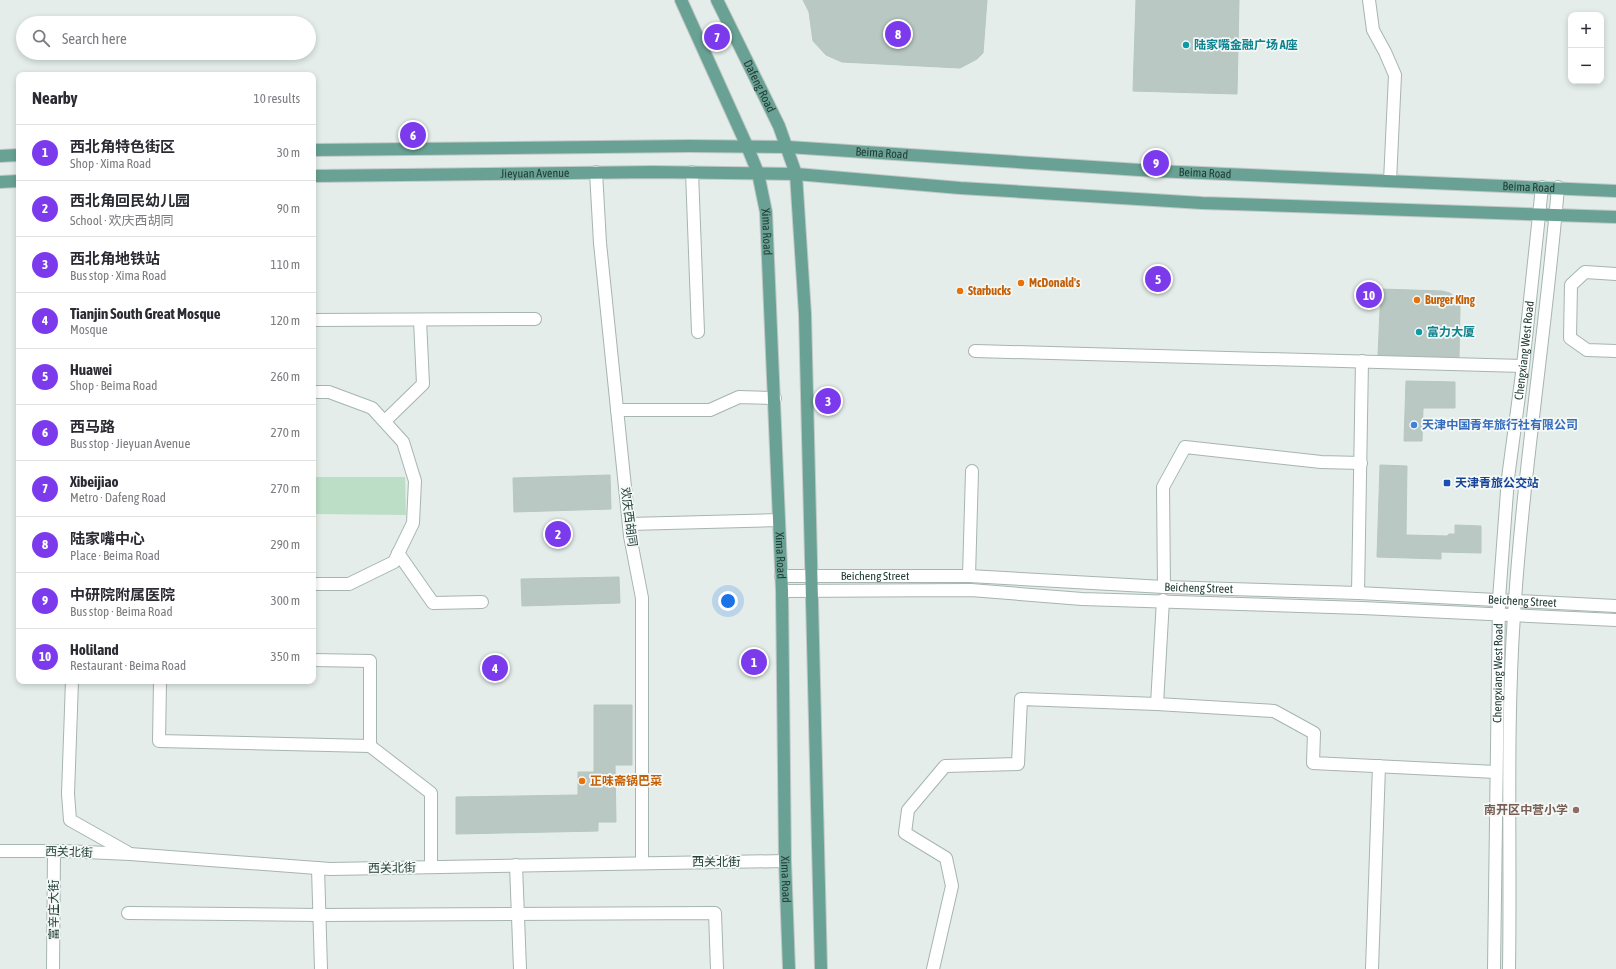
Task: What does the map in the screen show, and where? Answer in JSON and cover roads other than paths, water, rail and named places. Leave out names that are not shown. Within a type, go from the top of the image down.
[{"type":"main road","points":[[681,0],[747,146]]},
{"type":"main road","name":"Dafeng Road","points":[[717,0],[788,147],[796,174]]},
{"type":"main road","name":"Beima Road","points":[[747,146],[788,147],[1155,171],[1616,191]]},
{"type":"main road","name":"Jieyuan Avenue","points":[[316,150],[747,146]]},
{"type":"main road","name":"Xima Road","points":[[747,146],[758,173],[763,193],[768,229],[782,591],[785,861],[789,969]]},
{"type":"main road","points":[[0,156],[16,155]]},
{"type":"main road","name":"Jieyuan Avenue","points":[[316,176],[596,172],[758,173]]},
{"type":"main road","points":[[758,173],[796,174],[960,188],[1202,203],[1616,217]]},
{"type":"main road","points":[[796,174],[805,314],[821,969]]},
{"type":"main road","points":[[0,182],[16,181]]},
{"type":"street","points":[[1369,0],[1373,30],[1386,52],[1395,75],[1390,181]]},
{"type":"street","name":"欢庆西胡同","points":[[596,172],[600,243],[629,524],[642,598],[642,862]]},
{"type":"street","points":[[692,172],[698,332]]},
{"type":"street","name":"Chengxiang West Road","points":[[1494,969],[1498,599],[1508,478],[1523,366],[1542,187]]},
{"type":"street","name":"Chengxiang West Road","points":[[1509,969],[1509,776],[1514,616],[1525,480],[1558,188]]},
{"type":"street","points":[[1616,274],[1585,272],[1570,285],[1570,338],[1587,350],[1616,351]]},
{"type":"street","points":[[316,320],[535,319]]},
{"type":"street","points":[[384,421],[423,384],[420,320]]},
{"type":"street","points":[[975,351],[1523,366]]},
{"type":"street","points":[[1358,593],[1362,361]]},
{"type":"street","points":[[316,392],[329,392],[372,408],[403,442],[415,481],[413,523],[394,562],[349,584],[316,584]]},
{"type":"street","points":[[617,410],[710,410],[739,397],[775,398]]},
{"type":"street","points":[[1164,587],[1163,487],[1185,447],[1321,462],[1361,463]]},
{"type":"street","points":[[969,576],[972,471]]},
{"type":"street","points":[[629,524],[779,520]]},
{"type":"street","points":[[398,553],[433,603],[482,602]]},
{"type":"street","name":"Beicheng Street","points":[[781,576],[969,576],[1164,587],[1358,593],[1616,606]]},
{"type":"street","name":"Beicheng Street","points":[[782,591],[971,590],[1082,599],[1163,600],[1616,620]]},
{"type":"street","points":[[1157,704],[1163,600]]},
{"type":"street","points":[[316,660],[370,661],[370,746]]},
{"type":"street","points":[[72,684],[68,794],[70,820],[130,854]]},
{"type":"street","points":[[160,684],[159,741],[370,746],[431,793],[431,867]]},
{"type":"street","points":[[933,969],[952,886],[946,858],[905,833],[908,810],[945,766],[1018,764],[1021,699],[1157,704],[1274,711],[1314,733],[1313,763],[1496,772]]},
{"type":"street","points":[[1372,969],[1379,766]]},
{"type":"street","name":"西关北街","points":[[0,851],[54,851],[130,854],[318,868],[785,861]]},
{"type":"street","name":"富辛庄大街","points":[[53,969],[54,851]]},
{"type":"street","points":[[516,865],[520,969]]},
{"type":"street","points":[[318,868],[320,969]]},
{"type":"street","points":[[128,913],[518,915],[715,913],[717,969]]},
{"type":"place","name":"陆家嘴中心","points":[[898,34]]},
{"type":"place","name":"Xibeijiao","points":[[717,37]]},
{"type":"place","name":"陆家嘴金融广场 A座","points":[[1186,45]]},
{"type":"place","name":"西马路","points":[[413,135]]},
{"type":"place","name":"中研院附属医院","points":[[1156,163]]},
{"type":"place","name":"Huawei","points":[[1158,279]]},
{"type":"place","name":"McDonald's","points":[[1021,283]]},
{"type":"place","name":"Starbucks","points":[[960,291]]},
{"type":"place","name":"Holiland","points":[[1369,295]]},
{"type":"place","name":"Burger King","points":[[1417,300]]},
{"type":"place","name":"富力大厦","points":[[1419,332]]},
{"type":"place","name":"西北角地铁站","points":[[828,401]]},
{"type":"place","name":"天津中国青年旅行社有限公司","points":[[1414,425]]},
{"type":"place","name":"天津青旅公交站","points":[[1447,483]]},
{"type":"place","name":"西北角回民幼儿园","points":[[558,534]]},
{"type":"place","name":"西北角特色街区","points":[[754,662]]},
{"type":"place","name":"Tianjin South Great Mosque","points":[[495,668]]},
{"type":"place","name":"正味斋锅巴菜","points":[[582,781]]},
{"type":"place","name":"南开区中营小学","points":[[1576,810]]}]
